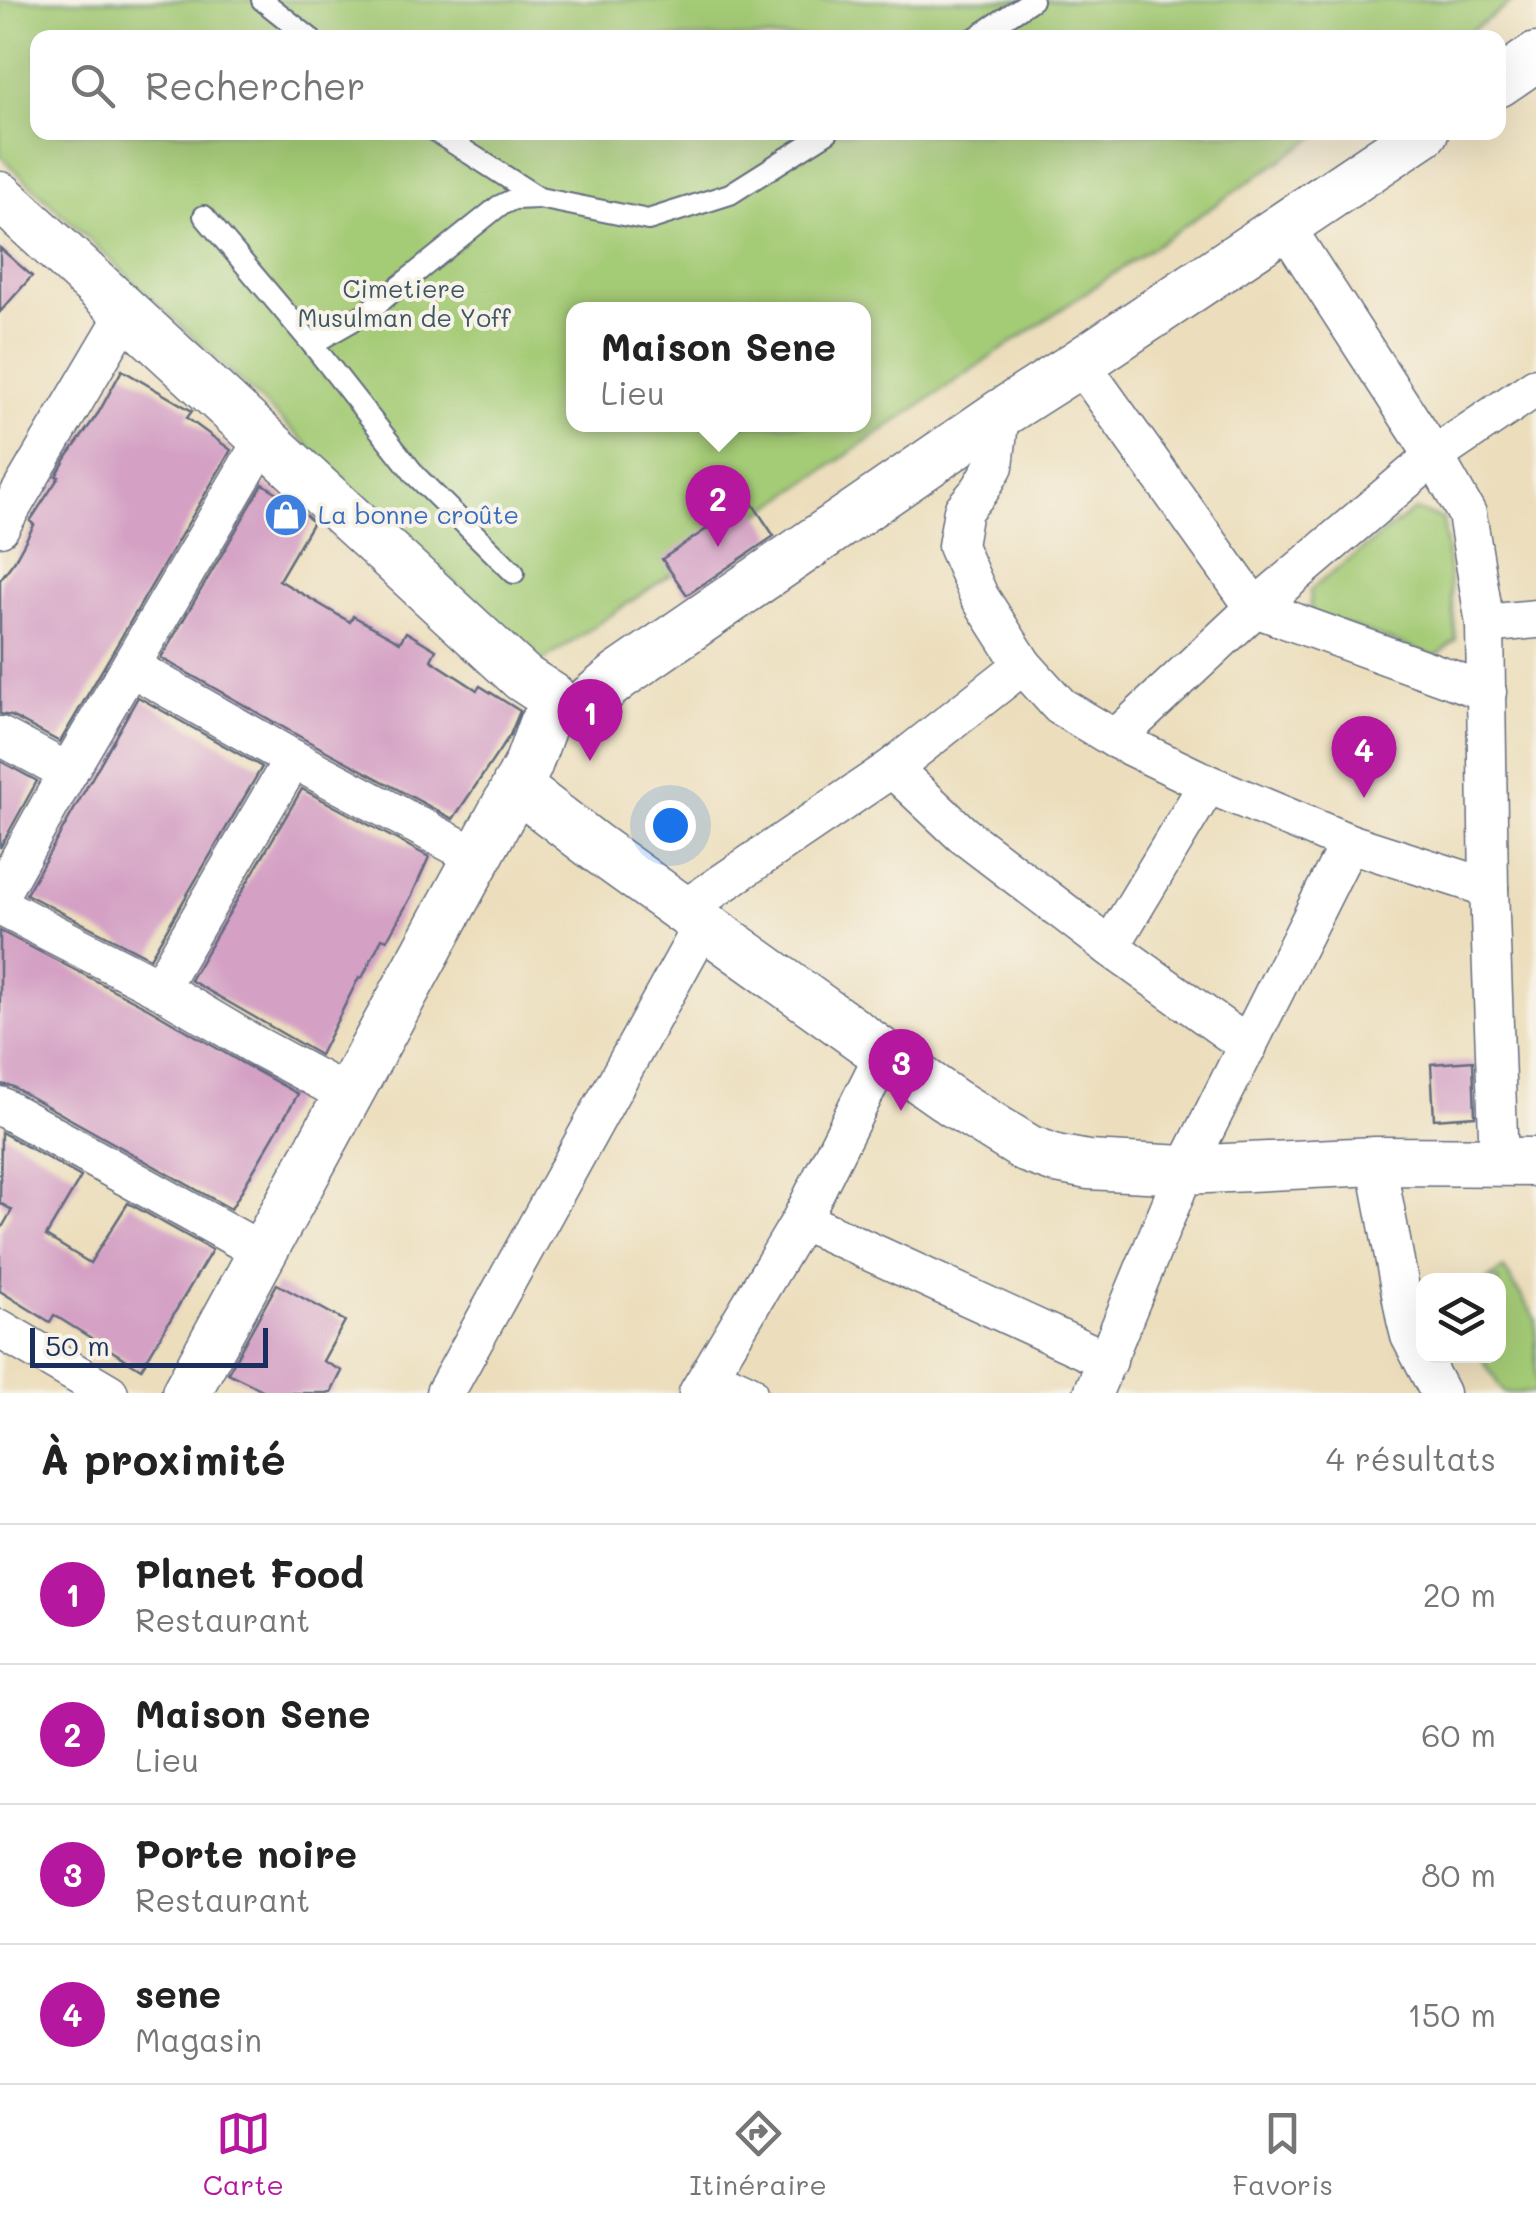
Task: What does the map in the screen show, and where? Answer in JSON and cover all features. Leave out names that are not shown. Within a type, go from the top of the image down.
[{"type":"street","points":[[1506,77],[1536,57]]},
{"type":"street","points":[[199,1389],[262,1252],[477,858],[545,723],[1412,140]]},
{"type":"street","points":[[0,196],[264,438],[545,723],[693,918],[954,1104],[1028,1148],[1088,1165],[1185,1170],[1376,1161],[1518,1163],[1490,888],[1485,624],[1467,514],[1434,456],[1285,226]]},
{"type":"street","points":[[5,506],[128,312]]},
{"type":"street","points":[[1080,363],[1255,608],[1487,692]]},
{"type":"street","points":[[1115,738],[1255,608],[1434,456],[1536,387]]},
{"type":"street","points":[[1000,414],[994,466],[962,510],[958,546],[979,596],[1023,665],[1060,706],[1208,784],[1349,843],[1490,888]]},
{"type":"street","points":[[0,894],[264,438]]},
{"type":"street","points":[[1485,624],[1536,619]]},
{"type":"street","points":[[446,1393],[693,918],[1023,665]]},
{"type":"street","points":[[131,667],[477,858]]},
{"type":"street","points":[[0,736],[68,772]]},
{"type":"street","points":[[158,988],[293,758]]},
{"type":"street","points":[[892,768],[962,834],[1248,1046]]},
{"type":"street","points":[[1110,947],[1208,784]]},
{"type":"street","points":[[801,1220],[1101,1384],[1185,1170],[1349,843]]},
{"type":"street","points":[[0,906],[158,988],[346,1094]]},
{"type":"street","points":[[748,1393],[704,1384],[801,1220],[884,1054]]},
{"type":"street","points":[[0,1106],[262,1252]]},
{"type":"street","points":[[1376,1161],[1410,1336],[1440,1393]]},
{"type":"street","points":[[0,1329],[89,1389]]},
{"type":"lane","points":[[986,30],[1032,0]]},
{"type":"lane","points":[[273,3],[302,30]]},
{"type":"lane","points":[[448,140],[539,198]]},
{"type":"lane","points":[[312,344],[366,313],[499,206],[514,199],[539,198],[648,220],[730,194],[815,140]]},
{"type":"lane","points":[[204,216],[416,476],[514,574]]},
{"type":"green space","name":"Cimetiere Musulman de Yoff","points":[[0,0],[1516,0],[1472,30],[30,30],[30,140],[1311,140],[540,663],[0,156]]},
{"type":"green space","points":[[1414,510],[1443,519],[1456,640],[1435,656],[1311,613],[1310,590]]},
{"type":"green space","points":[[1504,1269],[1536,1319],[1536,1393],[1504,1393],[1485,1363],[1506,1363],[1506,1273],[1498,1273]]},
{"type":"building","points":[[0,248],[32,276],[0,312]]},
{"type":"building","points":[[122,370],[192,411],[187,418],[231,450],[60,742],[0,714],[0,580],[15,560],[34,525],[30,521],[59,477],[56,476],[67,457],[99,412]]},
{"type":"building","points":[[263,484],[313,522],[279,580],[350,622],[353,616],[400,642],[406,632],[436,650],[431,660],[477,690],[480,686],[520,711],[510,735],[453,819],[161,658]]},
{"type":"building","points":[[750,500],[774,536],[687,595],[662,559]]},
{"type":"building","points":[[138,697],[262,767],[150,958],[26,894]]},
{"type":"building","points":[[0,761],[37,781],[0,848]]},
{"type":"building","points":[[302,789],[429,857],[387,940],[382,938],[362,978],[359,977],[320,1055],[190,980]]},
{"type":"building","points":[[0,931],[148,1008],[298,1094],[231,1209],[11,1086],[0,1084]]},
{"type":"building","points":[[1473,1061],[1475,1116],[1434,1119],[1431,1064]]},
{"type":"building","points":[[1,1132],[81,1177],[46,1236],[90,1263],[128,1203],[212,1250],[141,1369],[54,1315],[50,1322],[0,1291],[0,1231],[12,1210],[0,1203]]},
{"type":"building","points":[[277,1284],[345,1321],[323,1361],[342,1371],[331,1393],[269,1393],[228,1373]]},
{"type":"place","name":"La bonne croûte","points":[[286,515]]},
{"type":"place","name":"Maison Sene","points":[[718,547]]},
{"type":"place","name":"Planet Food","points":[[590,761]]},
{"type":"place","name":"sene","points":[[1364,798]]},
{"type":"place","name":"Porte noire","points":[[901,1111]]}]
